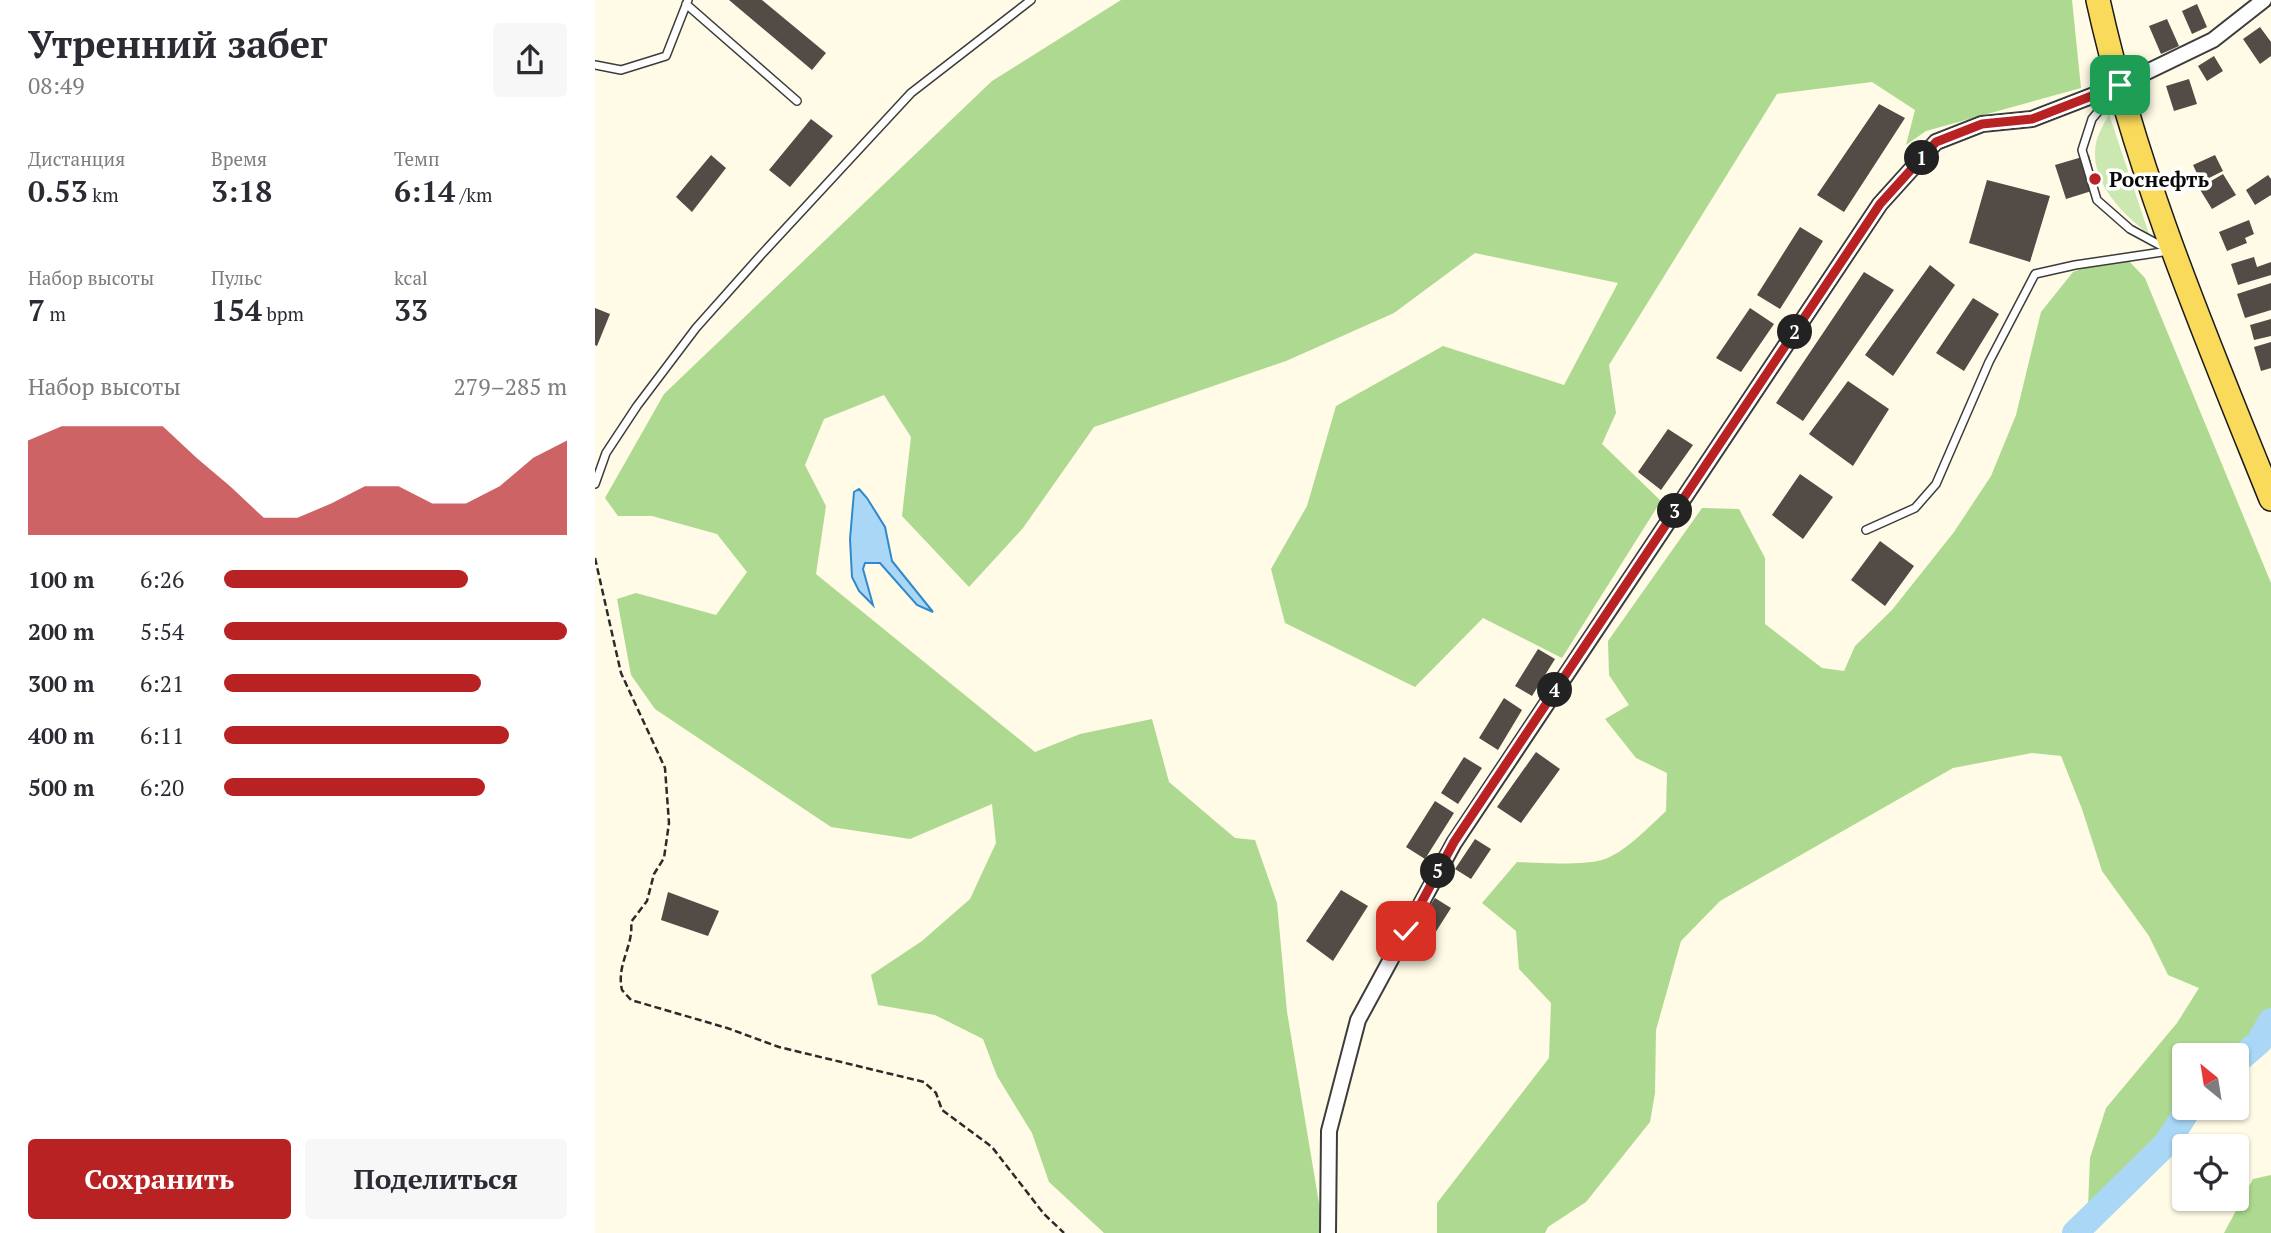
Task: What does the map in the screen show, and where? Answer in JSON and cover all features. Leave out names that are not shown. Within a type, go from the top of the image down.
[{"type":"main road","points":[[2098,0],[2120,85],[2171,250],[2271,499]]},
{"type":"street","points":[[1328,1233],[1329,1131],[1358,1020],[1454,842],[1880,204],[1936,142],[1982,124],[2032,119],[2120,85],[2213,40],[2263,0]]},
{"type":"lane","points":[[595,484],[597,471],[606,453],[637,406],[697,328],[761,255],[911,93],[1031,0]]},
{"type":"lane","points":[[595,65],[621,69],[666,56],[687,2],[797,101]]},
{"type":"lane","points":[[2120,85],[2092,119],[2082,150],[2097,200],[2130,229],[2171,250]]},
{"type":"lane","points":[[1866,530],[1915,508],[1936,484],[1989,362],[2035,274],[2171,250]]},
{"type":"path","points":[[595,558],[621,673],[661,759],[667,782],[669,823],[664,858],[654,874],[647,901],[631,922],[633,937],[621,965],[622,989],[631,1000],[779,1046],[924,1082],[936,1094],[942,1110],[992,1147],[1044,1213],[1064,1233]]},
{"type":"green space","points":[[1121,0],[2072,0],[2081,88],[1926,131],[1906,145],[1915,110],[1872,82],[1777,94],[1609,365],[1616,413],[1602,444],[1661,501],[1562,658],[1483,618],[1415,687],[1285,623],[1271,569],[1307,506],[1336,406],[1443,346],[1564,385],[1618,283],[1475,253],[1394,313],[1286,361],[1094,427],[1023,528],[969,587],[902,516],[911,437],[884,395],[824,419],[805,465],[826,506],[816,574],[1035,752],[1080,734],[1152,719],[1169,782],[1235,838],[1255,840],[1277,903],[1287,1012],[1324,1233],[1104,1233],[1049,1182],[1032,1133],[997,1076],[983,1039],[935,1015],[878,1005],[871,975],[922,941],[970,899],[996,843],[992,804],[910,839],[831,827],[655,709],[631,675],[617,599],[636,593],[716,615],[747,572],[717,534],[652,516],[618,516],[605,498],[664,394],[992,81]]},
{"type":"green space","points":[[2109,114],[2149,234],[2117,205],[2101,181],[2095,153],[2097,139]]},
{"type":"green space","points":[[2126,258],[2145,278],[2271,583],[2271,1021],[2259,1042],[2249,1051],[2249,1043],[2172,1043],[2172,1120],[2181,1120],[2167,1143],[2104,1204],[2088,1207],[2090,1158],[2106,1108],[2177,1023],[2199,988],[2168,975],[2149,936],[2102,871],[2061,756],[2032,753],[1953,768],[1720,901],[1681,941],[1656,1030],[1655,1093],[1650,1122],[1586,1202],[1548,1227],[1545,1233],[1437,1233],[1437,1203],[1549,1058],[1551,1003],[1519,969],[1516,931],[1482,903],[1517,862],[1575,863],[1605,859],[1629,845],[1666,811],[1667,773],[1636,758],[1605,719],[1629,705],[1609,675],[1608,641],[1702,508],[1739,509],[1765,558],[1765,624],[1822,668],[1844,671],[1855,646],[1892,610],[1954,532],[1991,476],[2016,415],[2041,312],[2073,272],[2100,262]]},
{"type":"green space","points":[[2271,1175],[2271,1233],[2224,1233],[2236,1211],[2249,1211],[2249,1186],[2253,1179]]},
{"type":"water","points":[[859,489],[885,527],[892,561],[933,612],[917,605],[880,563],[865,563],[863,569],[873,605],[859,591],[852,577],[850,539],[854,492]]},
{"type":"building","points":[[729,0],[762,0],[826,53],[812,70]]},
{"type":"building","points":[[2197,4],[2207,27],[2192,34],[2182,11]]},
{"type":"building","points":[[2167,19],[2179,46],[2161,54],[2149,26]]},
{"type":"building","points":[[2260,27],[2271,42],[2271,56],[2260,64],[2243,39]]},
{"type":"building","points":[[2214,56],[2223,71],[2207,81],[2198,66]]},
{"type":"building","points":[[2189,79],[2197,104],[2174,111],[2166,86]]},
{"type":"building","points":[[1879,104],[1905,118],[1844,212],[1817,195]]},
{"type":"building","points":[[811,119],[833,136],[790,187],[769,170]]},
{"type":"building","points":[[711,155],[726,168],[692,212],[676,197]]},
{"type":"building","points":[[2089,155],[2098,189],[2066,199],[2055,165]]},
{"type":"building","points":[[2215,155],[2223,171],[2201,182],[2193,165]]},
{"type":"building","points":[[2223,174],[2236,195],[2212,209],[2199,188]]},
{"type":"building","points":[[2268,175],[2271,179],[2271,195],[2255,205],[2246,190]]},
{"type":"building","points":[[1987,180],[2050,196],[2030,262],[1969,243]]},
{"type":"building","points":[[2249,220],[2254,234],[2245,238],[2247,243],[2227,251],[2219,232]]},
{"type":"building","points":[[1800,227],[1823,241],[1780,309],[1757,295]]},
{"type":"building","points":[[2254,257],[2257,267],[2271,262],[2271,275],[2238,285],[2231,264]]},
{"type":"building","points":[[1930,265],[1955,285],[1893,376],[1865,355]]},
{"type":"building","points":[[1864,272],[1894,290],[1803,421],[1776,403]]},
{"type":"building","points":[[2271,283],[2271,310],[2245,318],[2237,294]]},
{"type":"building","points":[[1973,298],[1999,314],[1964,371],[1936,353]]},
{"type":"building","points":[[595,308],[610,314],[597,346],[595,345]]},
{"type":"building","points":[[1750,308],[1774,324],[1741,372],[1716,358]]},
{"type":"building","points":[[2271,319],[2271,336],[2254,340],[2250,325]]},
{"type":"building","points":[[2271,342],[2271,368],[2261,371],[2254,347]]},
{"type":"building","points":[[1848,381],[1889,409],[1853,466],[1809,434]]},
{"type":"building","points":[[1668,429],[1693,445],[1661,490],[1638,472]]},
{"type":"building","points":[[1800,474],[1833,497],[1803,539],[1772,515]]},
{"type":"building","points":[[1880,541],[1914,566],[1885,606],[1851,580]]},
{"type":"building","points":[[1538,649],[1555,659],[1532,696],[1515,686]]},
{"type":"building","points":[[1504,698],[1522,710],[1498,750],[1479,738]]},
{"type":"building","points":[[1536,752],[1560,769],[1521,823],[1497,807]]},
{"type":"building","points":[[1464,757],[1482,768],[1458,804],[1441,793]]},
{"type":"building","points":[[1435,801],[1454,813],[1425,859],[1406,847]]},
{"type":"building","points":[[1475,839],[1491,849],[1471,879],[1455,869]]},
{"type":"building","points":[[1341,890],[1368,906],[1333,961],[1306,941]]},
{"type":"building","points":[[668,892],[719,911],[708,936],[661,920]]},
{"type":"building","points":[[1435,898],[1451,908],[1421,955],[1405,945]]},
{"type":"waterway","points":[[2249,1051],[2259,1042],[2271,1021]]},
{"type":"waterway","points":[[2075,1233],[2167,1143],[2181,1120]]},
{"type":"place","name":"Роснефть","points":[[2095,179]]},
{"type":"route","points":[[1406,931],[1454,842],[1880,204],[1936,142],[1982,124],[2032,119],[2120,85]]}]
